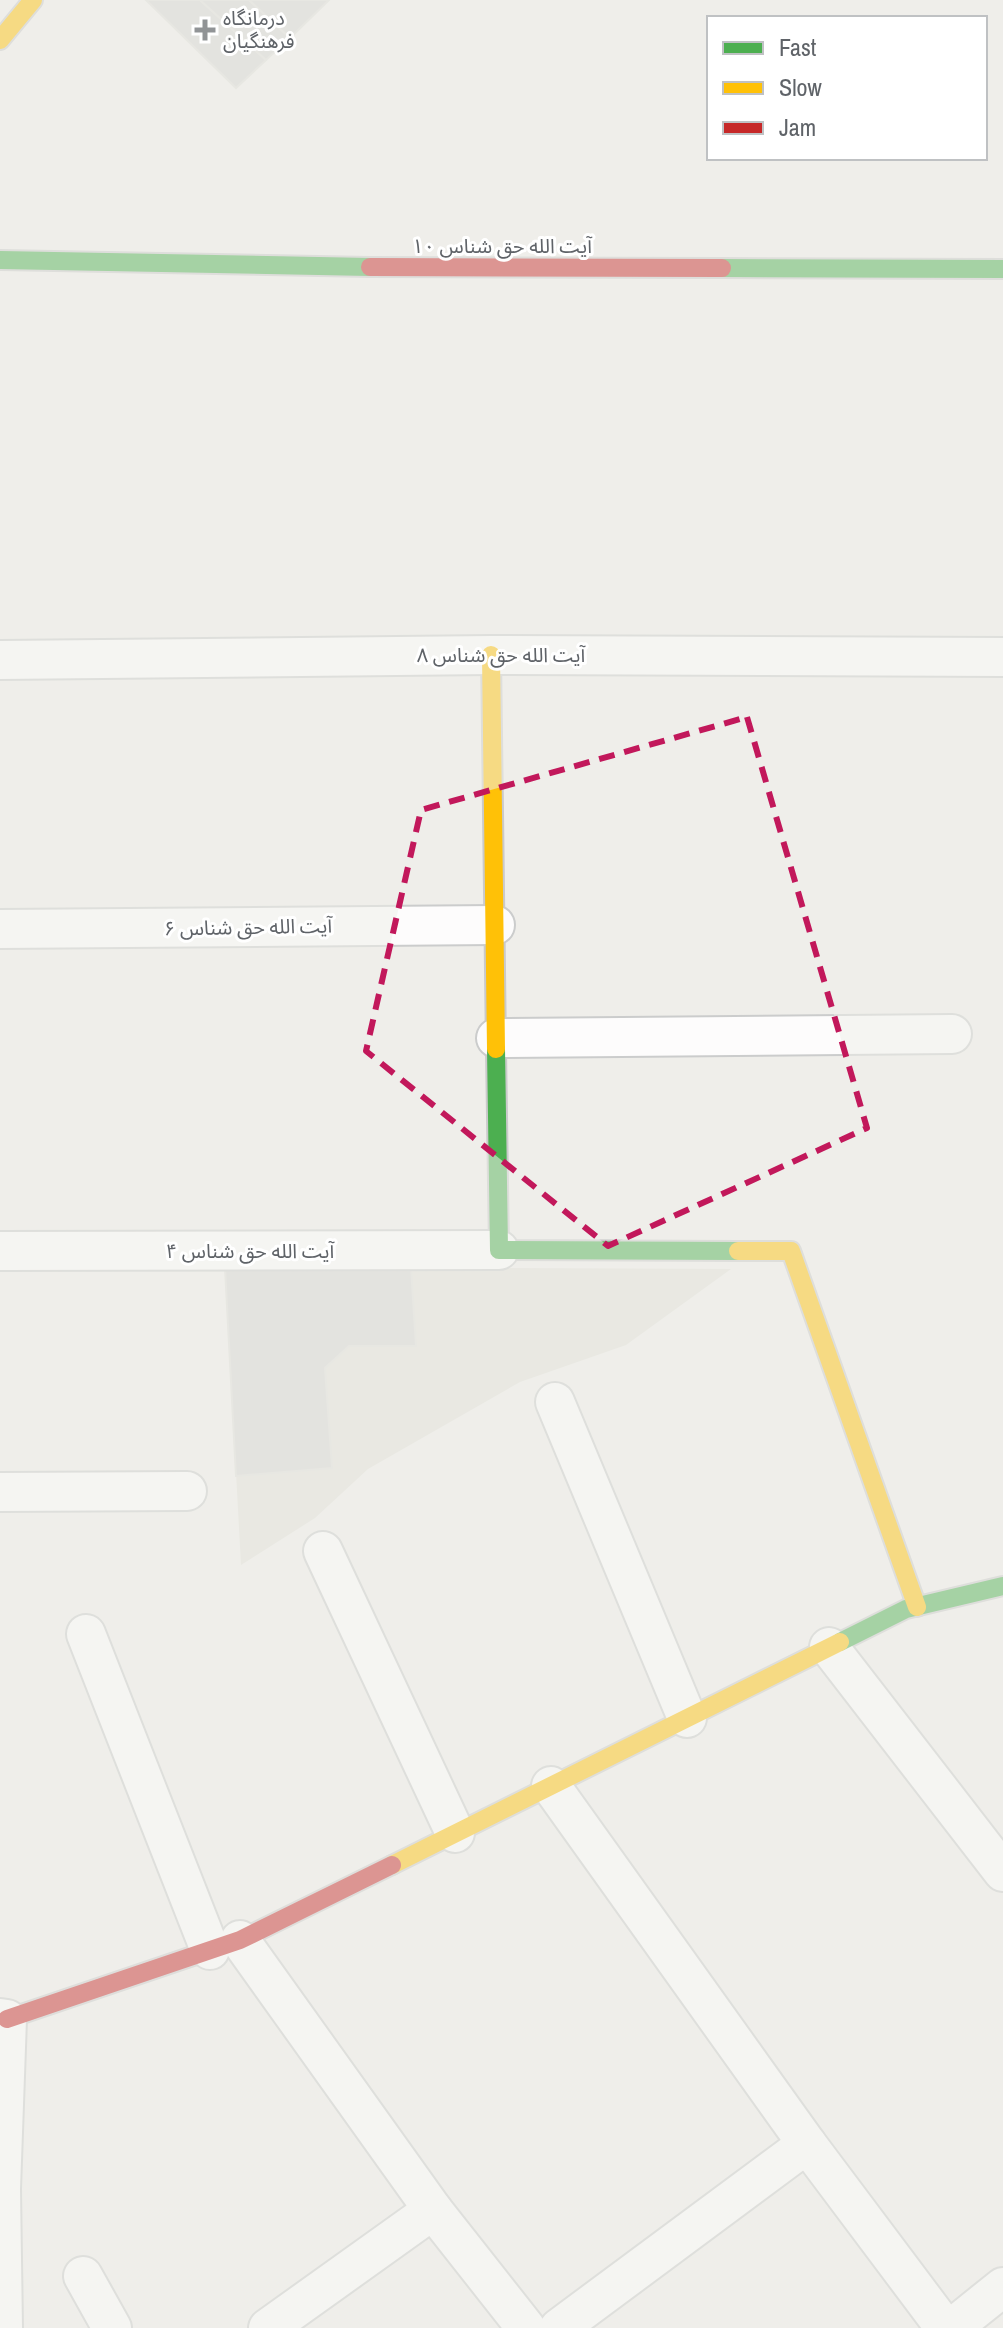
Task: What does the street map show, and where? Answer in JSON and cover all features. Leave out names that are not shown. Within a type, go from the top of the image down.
[{"type":"street","points":[[0,40],[33,0]]},
{"type":"street","name":"آیت الله حق شناس ۱۰","points":[[0,260],[360,267],[1003,269]]},
{"type":"street","points":[[491,655],[499,1250],[791,1251],[917,1607]]},
{"type":"street","name":"آیت الله حق شناس ۸","points":[[0,660],[491,655],[1003,657]]},
{"type":"street","name":"آیت الله حق شناس ۶","points":[[0,929],[495,925]]},
{"type":"street","points":[[496,1038],[952,1034]]},
{"type":"street","name":"آیت الله حق شناس ۴","points":[[0,1251],[499,1250]]},
{"type":"street","points":[[555,1402],[687,1718]]},
{"type":"street","points":[[0,1492],[187,1491]]},
{"type":"street","points":[[323,1551],[455,1833]]},
{"type":"street","points":[[3,2328],[3,2018],[225,1945],[906,1609],[1003,1586]]},
{"type":"street","points":[[86,1634],[225,1945],[526,2328]]},
{"type":"street","points":[[829,1647],[1003,1872]]},
{"type":"street","points":[[551,1786],[807,2144],[945,2328]]},
{"type":"street","points":[[559,2328],[807,2144]]},
{"type":"street","points":[[268,2328],[433,2210]]},
{"type":"street","points":[[83,2276],[112,2328]]},
{"type":"street","points":[[952,2328],[1003,2287]]},
{"type":"highlighted area","points":[[747,717],[867,1128],[608,1246],[366,1051],[421,810]]},
{"type":"shaded area","points":[[225,1267],[731,1269],[626,1345],[520,1382],[368,1469],[315,1518],[241,1565]]},
{"type":"building","name":"درمانگاه فرهنگیان","points":[[146,0],[200,0],[266,60],[236,88]]},
{"type":"building","points":[[200,0],[249,0],[290,38],[266,60]]},
{"type":"building","points":[[249,0],[329,0],[290,38]]},
{"type":"building","points":[[225,1268],[411,1268],[416,1346],[349,1346],[325,1368],[332,1468],[236,1476]]},
{"type":"traffic: fast","points":[[0,260],[370,267]]},
{"type":"traffic: fast","points":[[722,268],[1003,269]]},
{"type":"traffic: fast","points":[[496,1049],[499,1250],[738,1251]]},
{"type":"traffic: fast","points":[[840,1642],[906,1609],[1003,1586]]},
{"type":"traffic: slow","points":[[0,40],[33,0]]},
{"type":"traffic: slow","points":[[491,655],[496,1049]]},
{"type":"traffic: slow","points":[[738,1251],[791,1251],[917,1607]]},
{"type":"traffic: slow","points":[[392,1865],[840,1642]]},
{"type":"traffic: jam","points":[[370,267],[722,268]]},
{"type":"traffic: jam","points":[[7,2019],[240,1940],[392,1865]]},
{"type":"place","name":"درمانگاه فرهنگیان","points":[[205,30]]}]
